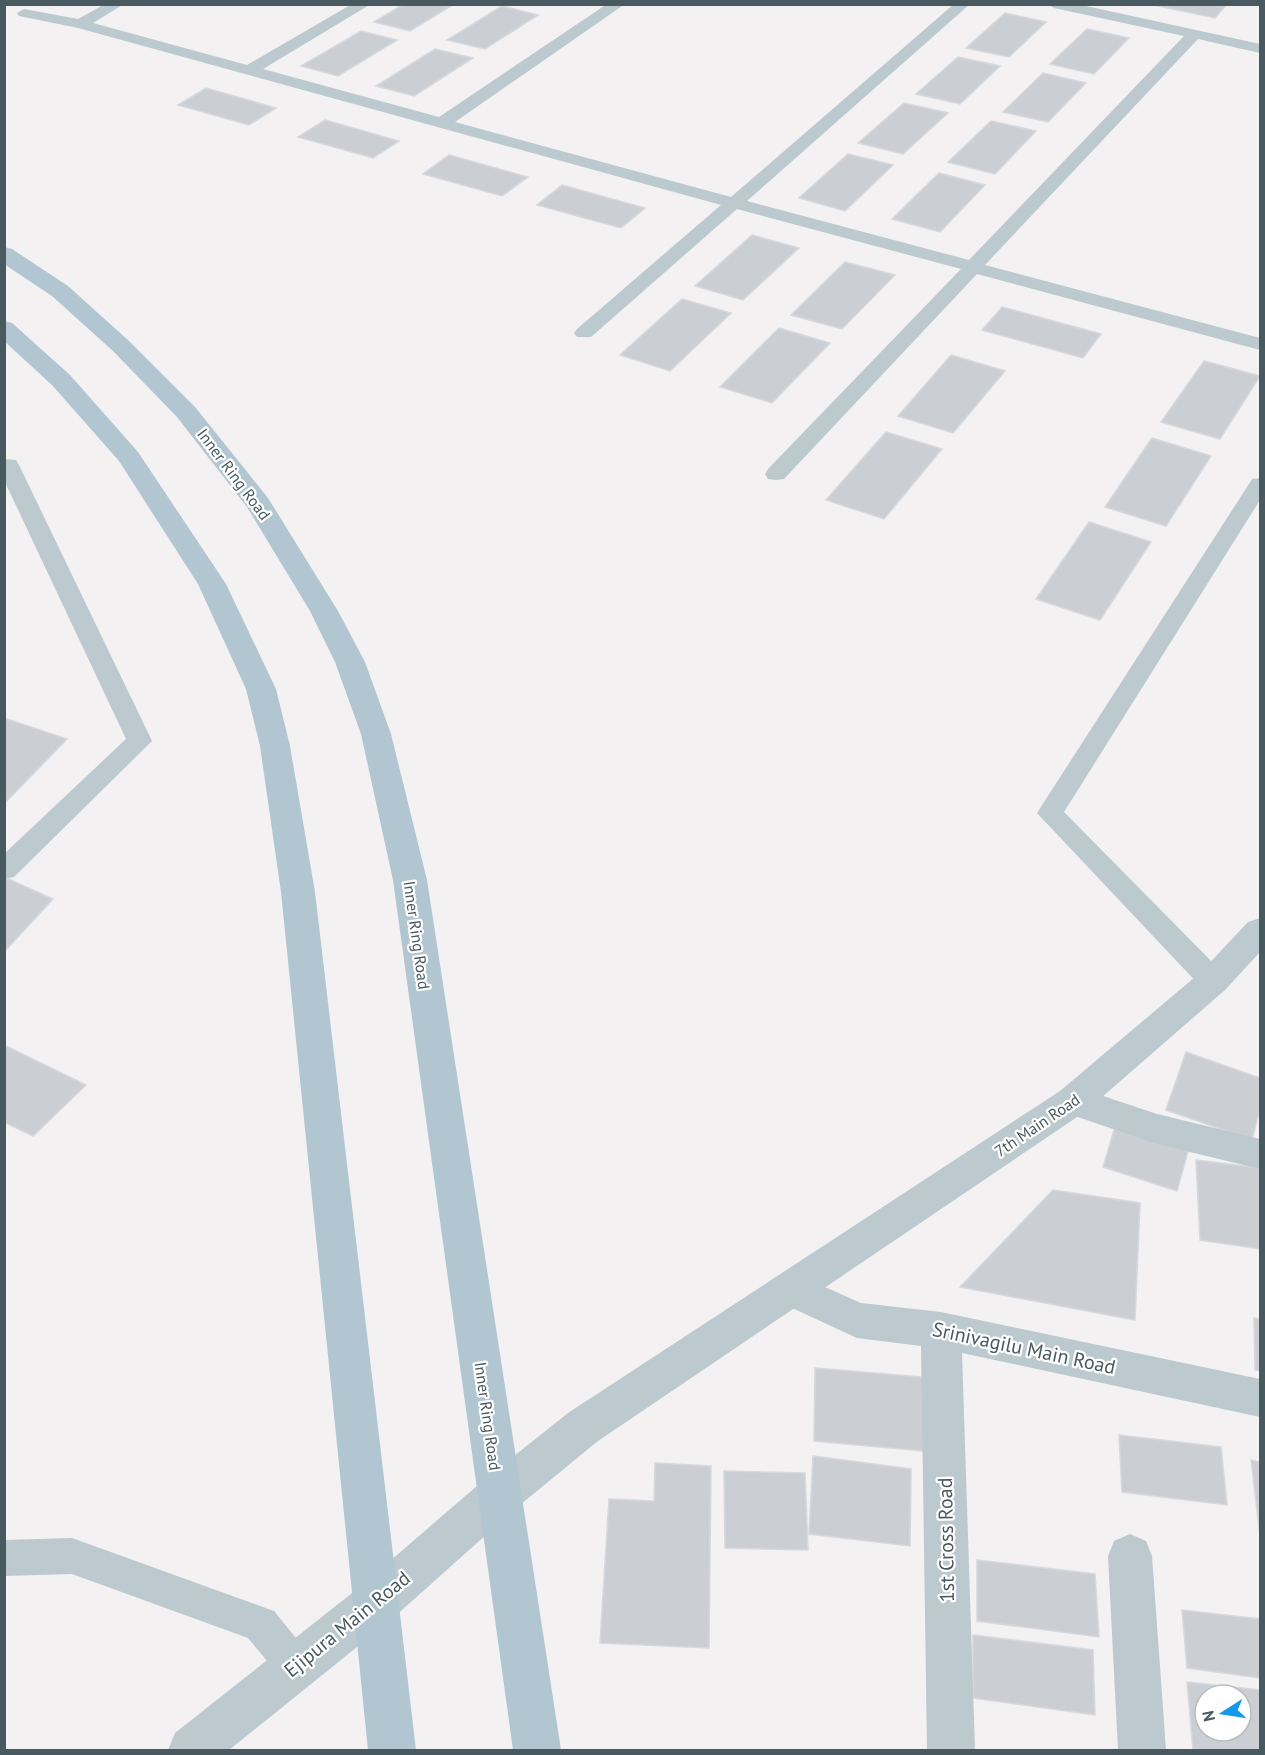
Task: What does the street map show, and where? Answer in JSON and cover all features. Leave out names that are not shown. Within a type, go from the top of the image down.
[{"type":"main road","name":"Inner Ring Road","points":[[4,254],[60,291],[121,346],[186,412],[259,504],[324,611],[350,662],[376,734],[410,880],[537,1750]]},
{"type":"main road","points":[[4,328],[61,380],[129,457],[212,584],[261,689],[275,746],[298,892],[392,1750]]},
{"type":"street","name":"7th Main Road","points":[[500,1494],[583,1427],[1073,1101],[1213,981],[1260,931]]},
{"type":"street","points":[[1073,1101],[1157,1129],[1260,1154]]},
{"type":"street","name":"Srinivagilu Main Road","points":[[791,1289],[857,1320],[941,1330],[1260,1398]]},
{"type":"street","name":"1st Cross Road","points":[[941,1330],[951,1750]]},
{"type":"street","name":"Ejipura Main Road","points":[[192,1750],[377,1602],[500,1494]]},
{"type":"street","points":[[1130,1556],[1142,1750]]},
{"type":"lane","points":[[80,24],[117,4]]},
{"type":"lane","points":[[250,70],[364,4]]},
{"type":"lane","points":[[441,123],[618,4]]},
{"type":"lane","points":[[584,333],[963,4]]},
{"type":"lane","points":[[1054,4],[1260,48]]},
{"type":"lane","points":[[24,13],[80,24],[1260,344]]},
{"type":"lane","points":[[776,474],[1195,34]]},
{"type":"lane","points":[[4,870],[139,741],[6,465]]},
{"type":"lane","points":[[1213,981],[1050,813],[1260,484]]},
{"type":"lane","points":[[4,1558],[72,1556],[261,1624],[296,1667]]},
{"type":"building","points":[[404,4],[454,4],[410,31],[374,22]]},
{"type":"building","points":[[1149,4],[1227,4],[1215,18]]},
{"type":"building","points":[[502,6],[538,15],[485,49],[447,40]]},
{"type":"building","points":[[1005,13],[1046,22],[1009,57],[966,48]]},
{"type":"building","points":[[1087,29],[1129,38],[1094,74],[1050,64]]},
{"type":"building","points":[[361,31],[397,40],[338,76],[301,66]]},
{"type":"building","points":[[435,49],[473,58],[414,96],[376,86]]},
{"type":"building","points":[[958,57],[1000,66],[960,104],[916,94]]},
{"type":"building","points":[[1043,73],[1086,83],[1048,122],[1003,112]]},
{"type":"building","points":[[206,88],[276,108],[249,125],[178,105]]},
{"type":"building","points":[[904,103],[948,113],[903,154],[858,143]]},
{"type":"building","points":[[325,120],[399,141],[373,158],[298,137]]},
{"type":"building","points":[[991,121],[1036,131],[995,174],[948,162]]},
{"type":"building","points":[[848,154],[893,165],[845,211],[799,198]]},
{"type":"building","points":[[449,155],[528,177],[502,196],[423,174]]},
{"type":"building","points":[[939,173],[985,185],[940,232],[892,219]]},
{"type":"building","points":[[562,185],[645,208],[621,228],[537,205]]},
{"type":"building","points":[[752,235],[799,248],[743,300],[695,286]]},
{"type":"building","points":[[845,262],[895,275],[842,329],[791,315]]},
{"type":"building","points":[[682,299],[731,313],[670,371],[620,355]]},
{"type":"building","points":[[1002,307],[1101,334],[1083,358],[982,330]]},
{"type":"building","points":[[779,328],[830,343],[772,403],[720,387]]},
{"type":"building","points":[[951,355],[1005,371],[953,433],[898,416]]},
{"type":"building","points":[[1204,361],[1260,376],[1220,439],[1161,422]]},
{"type":"building","points":[[886,432],[942,449],[884,519],[826,500]]},
{"type":"building","points":[[1152,438],[1211,456],[1166,526],[1105,507]]},
{"type":"building","points":[[1089,522],[1151,542],[1100,620],[1036,599]]},
{"type":"building","points":[[4,718],[67,739],[4,804]]},
{"type":"building","points":[[4,877],[53,899],[4,952]]},
{"type":"building","points":[[4,1045],[86,1085],[33,1136],[4,1122]]},
{"type":"building","points":[[1186,1052],[1260,1078],[1260,1109],[1252,1140],[1166,1110]]},
{"type":"building","points":[[1117,1120],[1190,1144],[1177,1191],[1103,1167]]},
{"type":"building","points":[[1196,1160],[1260,1168],[1260,1249],[1200,1240]]},
{"type":"building","points":[[1053,1190],[1140,1203],[1135,1320],[960,1287]]},
{"type":"building","points":[[1254,1318],[1260,1319],[1260,1371],[1255,1370]]},
{"type":"building","points":[[815,1368],[933,1378],[934,1452],[814,1441]]},
{"type":"building","points":[[1119,1435],[1221,1447],[1227,1505],[1122,1492]]},
{"type":"building","points":[[813,1456],[911,1469],[910,1546],[809,1534]]},
{"type":"building","points":[[1251,1460],[1260,1462],[1260,1536]]},
{"type":"building","points":[[655,1463],[711,1466],[709,1648],[600,1643],[609,1499],[654,1501]]},
{"type":"building","points":[[724,1471],[805,1473],[808,1550],[725,1548]]},
{"type":"building","points":[[977,1560],[1095,1574],[1099,1637],[977,1621]]},
{"type":"building","points":[[1182,1610],[1260,1619],[1260,1678],[1187,1668]]},
{"type":"building","points":[[973,1635],[1093,1650],[1095,1715],[973,1698]]},
{"type":"building","points":[[1187,1682],[1196,1683],[1193,1683],[1193,1743],[1253,1743],[1253,1689],[1260,1690],[1260,1750],[1193,1750]]}]
